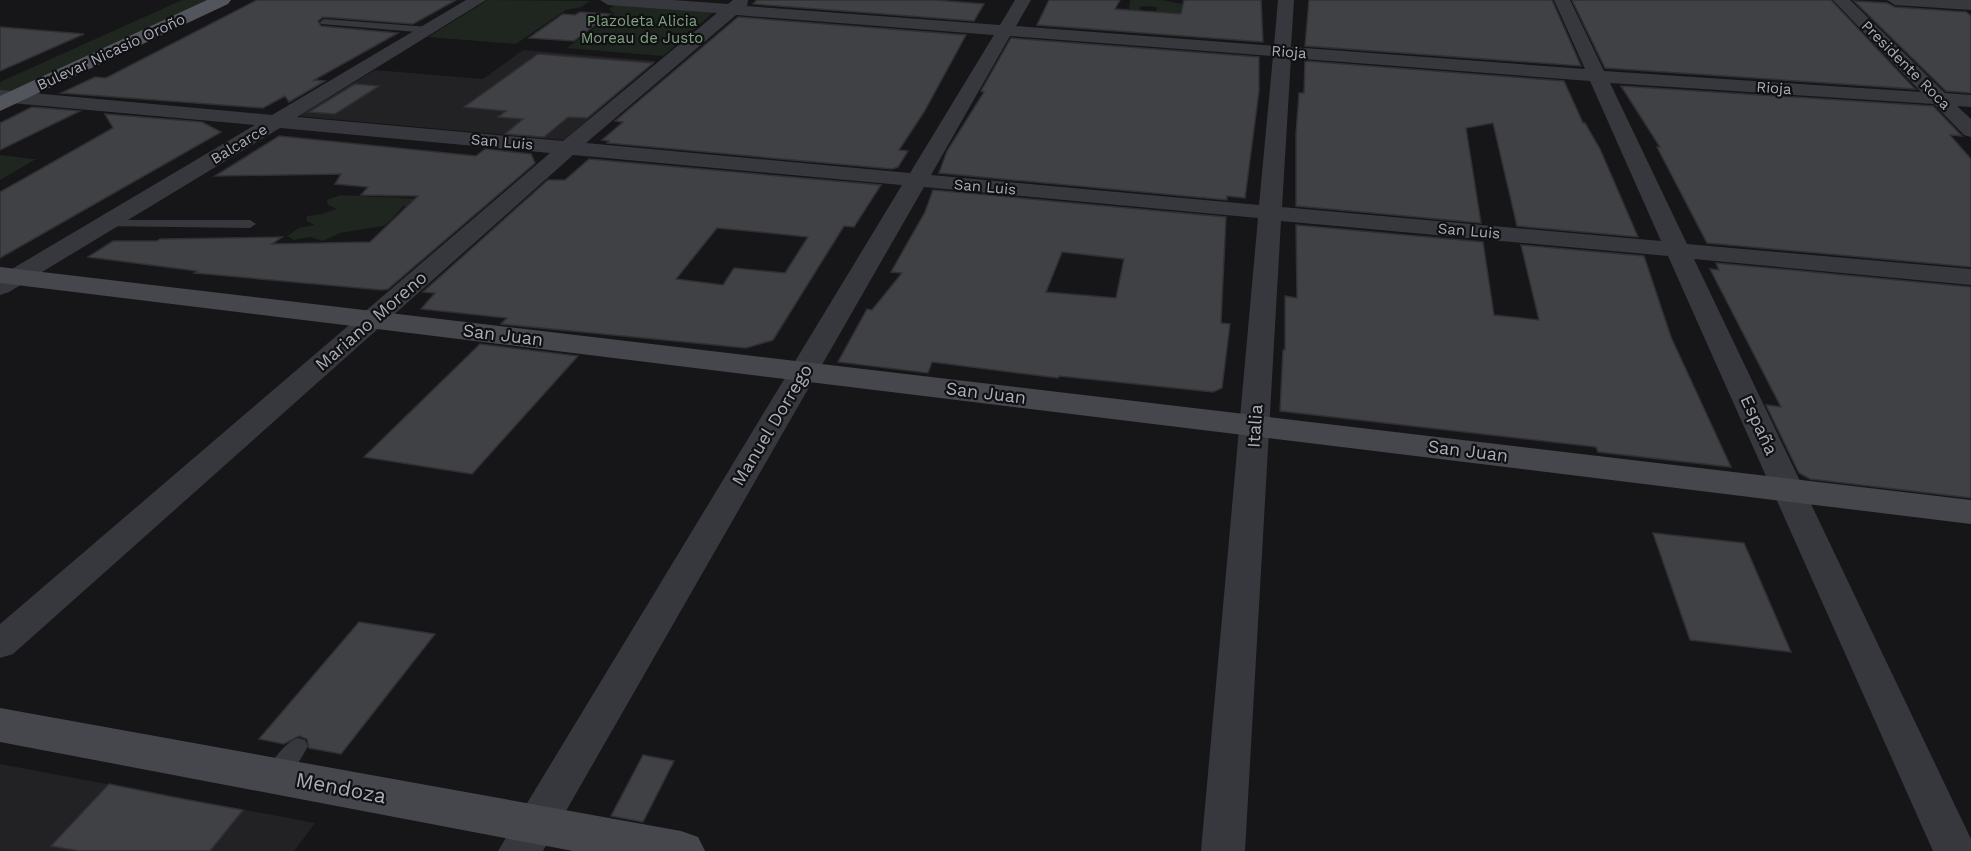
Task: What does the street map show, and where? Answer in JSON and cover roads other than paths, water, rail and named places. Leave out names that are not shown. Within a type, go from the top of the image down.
[{"type":"main road","name":"Bulevar Nicasio Oroño","points":[[53,58],[182,0]]},
{"type":"main road","name":"Bulevar Nicasio Oroño","points":[[5,91],[222,0]]},
{"type":"main road","name":"San Juan","points":[[5,279],[373,319],[1971,512]]},
{"type":"main road","name":"Mendoza","points":[[0,725],[286,761],[528,838],[681,851]]},
{"type":"street","name":"Balcarce","points":[[5,279],[105,224],[478,0]]},
{"type":"street","name":"Rioja","points":[[608,0],[738,5],[1005,30],[1282,52],[1971,101]]},
{"type":"street","name":"Manuel Dorrego","points":[[528,838],[1023,0]]},
{"type":"street","name":"Italia","points":[[1223,851],[1286,0]]},
{"type":"street","name":"España","points":[[1562,0],[1955,851]]},
{"type":"street","name":"Presidente Roca","points":[[1841,0],[1971,131]]},
{"type":"street","points":[[1895,0],[1971,5]]},
{"type":"street","name":"Mariano Moreno","points":[[0,645],[569,148],[738,5]]},
{"type":"street","name":"San Luis","points":[[5,91],[278,121],[1971,277]]},
{"type":"lane","points":[[324,22],[429,30]]},
{"type":"lane","points":[[105,224],[250,224]]},
{"type":"park label","name":"Plazoleta Alicia Moreau de Justo","points":[[642,30]]}]
